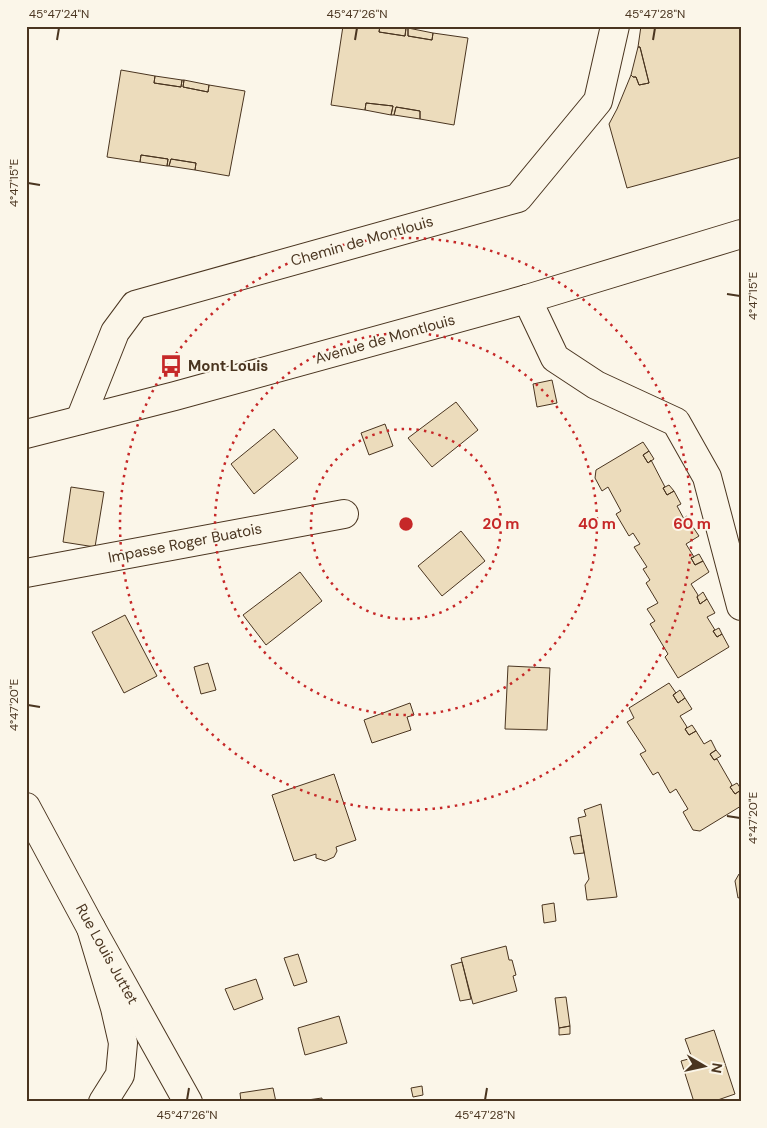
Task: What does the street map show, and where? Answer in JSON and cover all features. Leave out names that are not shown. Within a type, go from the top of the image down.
[{"type":"street","name":"Chemin de Montlouis","points":[[80,420],[115,332],[135,305],[518,198],[598,101],[615,26]]},
{"type":"street","name":"Avenue de Montlouis","points":[[26,434],[313,359],[527,299],[741,234]]},
{"type":"street","points":[[527,299],[554,358],[596,385],[676,422],[707,477],[741,606]]},
{"type":"street","name":"Impasse Roger Buatois","points":[[26,573],[344,514]]},
{"type":"street","name":"Rue Louis Juttet","points":[[26,807],[188,1102]]},
{"type":"street","points":[[91,928],[123,1043],[120,1075],[103,1102]]},
{"type":"building","points":[[343,26],[380,26],[379,32],[405,36],[406,28],[408,28],[408,36],[432,40],[433,33],[468,38],[454,125],[420,119],[420,111],[396,107],[394,115],[391,115],[393,106],[366,103],[365,110],[331,105]]},
{"type":"building","points":[[380,26],[406,28],[405,36],[379,32]]},
{"type":"building","points":[[641,26],[741,26],[741,157],[627,188],[609,124],[631,75],[636,77],[639,85],[649,83],[640,47],[638,47]]},
{"type":"building","points":[[408,28],[433,33],[432,40],[408,36]]},
{"type":"building","points":[[638,47],[640,47],[649,83],[639,85],[636,77],[631,75]]},
{"type":"building","points":[[121,70],[155,76],[154,83],[181,87],[182,80],[184,80],[183,87],[208,92],[209,85],[245,91],[229,176],[195,170],[196,163],[171,159],[169,166],[167,166],[168,159],[141,155],[140,162],[107,157]]},
{"type":"building","points":[[155,76],[182,80],[181,87],[154,83]]},
{"type":"building","points":[[184,80],[209,85],[208,92],[183,87]]},
{"type":"building","points":[[366,103],[393,106],[391,115],[365,110]]},
{"type":"building","points":[[396,107],[420,111],[420,119],[394,115]]},
{"type":"building","points":[[141,155],[168,159],[167,166],[140,162]]},
{"type":"building","points":[[171,159],[196,163],[195,170],[169,166]]},
{"type":"building","points":[[552,380],[557,403],[537,407],[533,384]]},
{"type":"building","points":[[456,402],[478,430],[432,467],[408,438]]},
{"type":"building","points":[[385,424],[393,446],[369,455],[361,433]]},
{"type":"building","points":[[274,429],[298,458],[254,494],[231,464]]},
{"type":"building","points":[[643,442],[649,451],[643,455],[648,463],[651,460],[665,487],[663,488],[667,495],[674,491],[681,504],[677,506],[684,519],[681,520],[685,527],[691,524],[699,536],[686,544],[694,557],[691,558],[695,565],[703,561],[709,572],[691,584],[698,595],[700,604],[707,599],[715,613],[707,617],[715,630],[713,631],[717,637],[722,634],[729,647],[678,678],[665,657],[668,654],[650,624],[655,621],[647,609],[658,603],[646,583],[650,580],[643,569],[647,567],[634,547],[640,544],[633,533],[629,536],[616,514],[621,511],[608,487],[602,491],[595,478],[596,470]]},
{"type":"building","points":[[649,451],[654,459],[648,463],[643,455]]},
{"type":"building","points":[[669,485],[674,491],[667,495],[663,488]]},
{"type":"building","points":[[71,487],[104,492],[95,547],[63,542]]},
{"type":"building","points":[[687,516],[691,524],[685,527],[681,520]]},
{"type":"building","points":[[461,531],[485,561],[442,596],[418,566]]},
{"type":"building","points":[[699,554],[703,561],[695,565],[691,558]]},
{"type":"building","points":[[300,572],[322,601],[266,645],[243,615]]},
{"type":"building","points":[[703,592],[707,599],[700,604],[697,597]]},
{"type":"building","points":[[125,615],[157,676],[124,693],[92,632]]},
{"type":"building","points":[[719,628],[722,634],[717,637],[713,631]]},
{"type":"building","points":[[208,663],[216,690],[201,694],[194,667]]},
{"type":"building","points":[[508,666],[550,668],[547,730],[505,729]]},
{"type":"building","points":[[669,683],[676,693],[673,695],[678,703],[685,698],[692,709],[680,716],[687,727],[685,729],[689,735],[696,731],[704,744],[711,740],[716,750],[710,754],[714,760],[717,759],[735,794],[741,790],[741,806],[700,831],[693,830],[683,812],[688,809],[676,789],[670,793],[658,772],[653,775],[640,754],[646,751],[627,722],[634,718],[629,708]]},
{"type":"building","points":[[680,690],[685,698],[678,703],[673,695]]},
{"type":"building","points":[[410,703],[414,715],[407,717],[411,730],[372,743],[364,720]]},
{"type":"building","points":[[692,725],[696,731],[689,735],[685,729]]},
{"type":"building","points":[[716,750],[721,756],[714,760],[710,754]]},
{"type":"building","points":[[334,774],[356,840],[336,847],[337,851],[334,857],[325,861],[316,858],[316,854],[294,861],[272,795]]},
{"type":"building","points":[[737,783],[741,790],[735,794],[730,787]]},
{"type":"building","points":[[601,804],[617,897],[587,900],[585,885],[589,879],[578,818],[586,816],[584,810]]},
{"type":"building","points":[[581,835],[584,853],[574,854],[570,837]]},
{"type":"building","points":[[741,873],[741,897],[738,898],[735,881]]},
{"type":"building","points":[[554,903],[556,921],[544,923],[542,905]]},
{"type":"building","points":[[506,946],[509,960],[512,960],[516,975],[513,976],[517,991],[473,1004],[461,958]]},
{"type":"building","points":[[298,954],[307,982],[294,986],[284,958]]},
{"type":"building","points":[[462,962],[471,999],[460,1001],[451,965]]},
{"type":"building","points":[[256,979],[263,999],[234,1010],[225,989]]},
{"type":"building","points":[[566,997],[570,1026],[559,1028],[555,998]]},
{"type":"building","points":[[339,1016],[347,1043],[305,1055],[298,1028]]},
{"type":"building","points":[[570,1026],[570,1034],[559,1035],[559,1028]]},
{"type":"building","points":[[714,1030],[735,1094],[712,1102],[694,1102],[681,1061],[692,1058],[685,1039]]},
{"type":"building","points":[[422,1086],[423,1095],[413,1097],[411,1088]]},
{"type":"building","points":[[273,1088],[276,1102],[241,1102],[240,1093]]},
{"type":"building","points":[[322,1098],[322,1102],[299,1102],[300,1101]]},
{"type":"place","name":"Mont Louis","points":[[171,366]]}]
